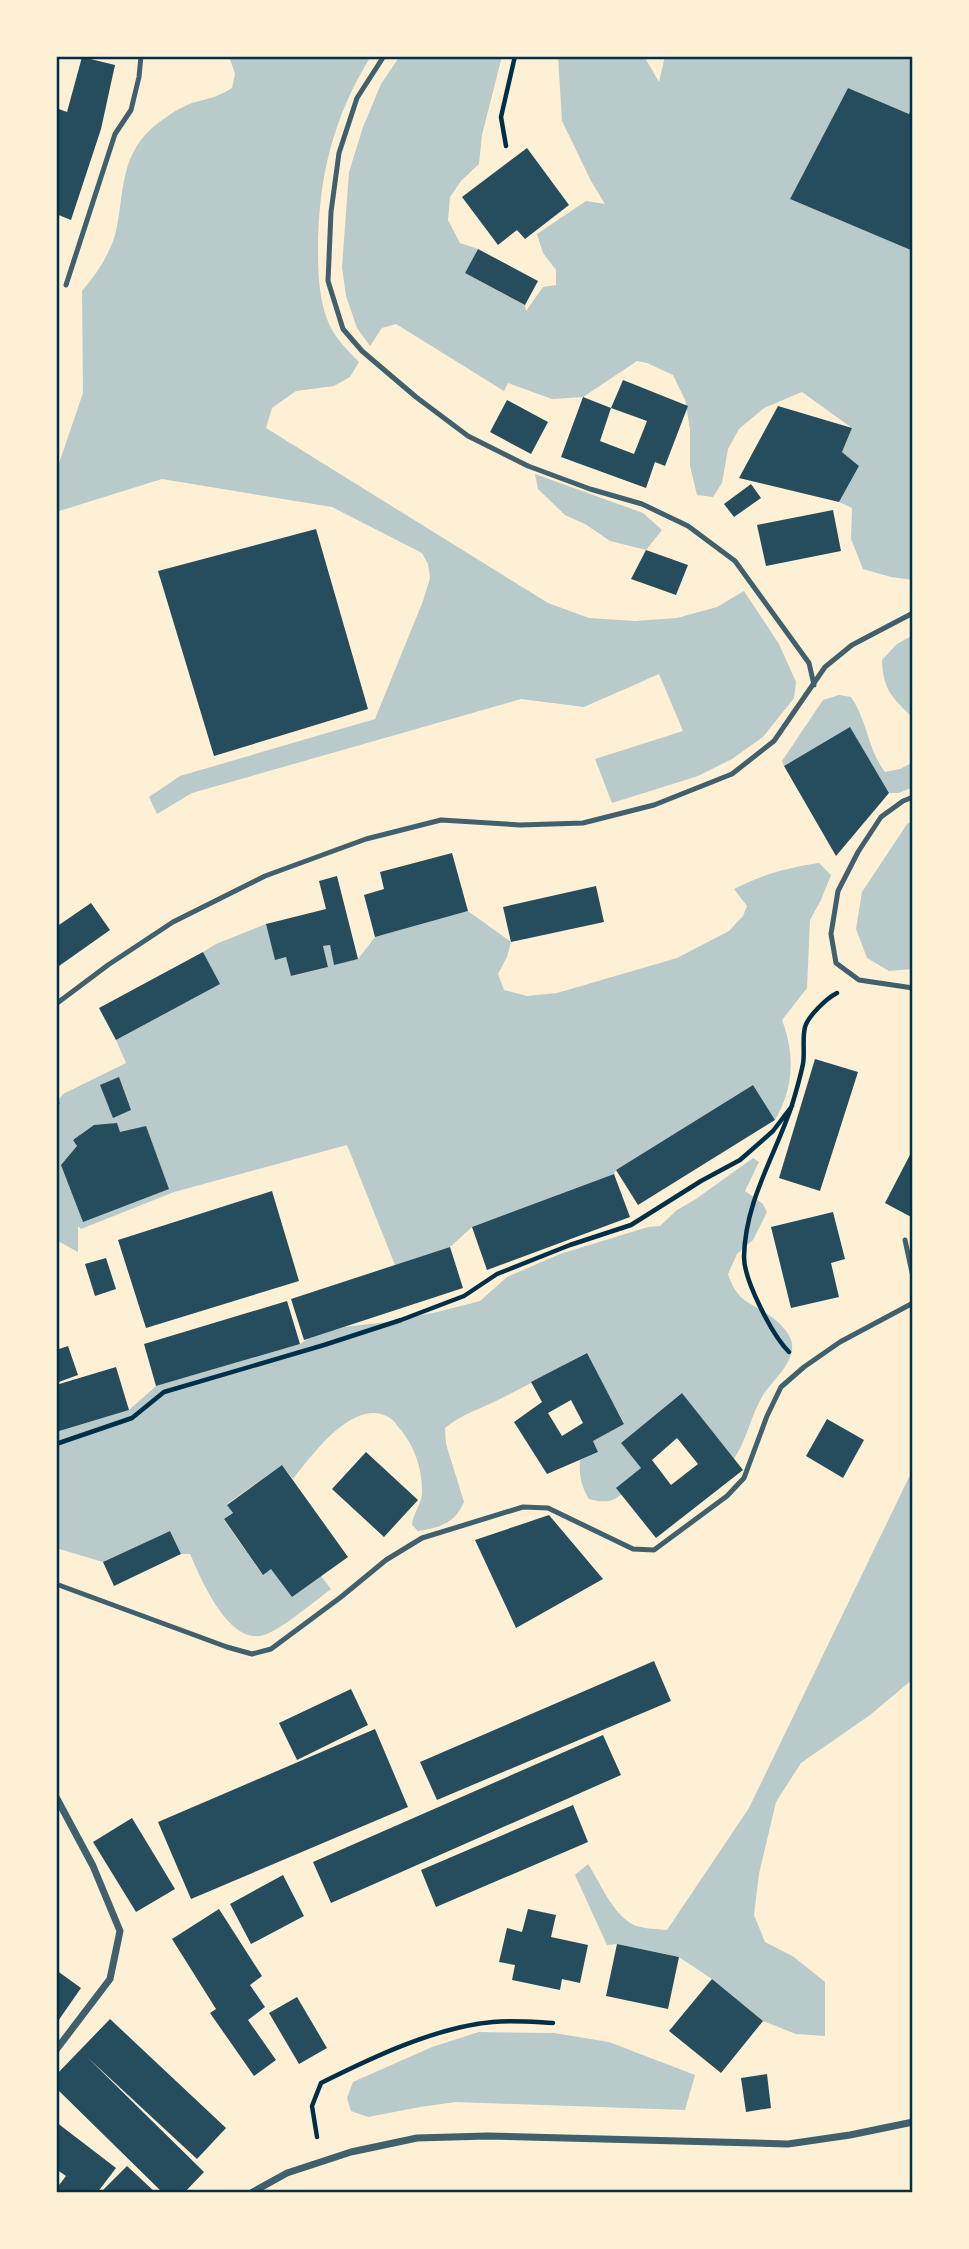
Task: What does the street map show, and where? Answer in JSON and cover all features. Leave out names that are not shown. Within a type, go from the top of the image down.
[{"type":"street","points":[[56,1797],[93,1866],[120,1931],[110,1979],[56,2050]]},
{"type":"street","points":[[251,2193],[287,2174],[351,2152],[417,2138],[487,2136],[788,2144],[913,2122]]},
{"type":"lane","points":[[66,285],[115,134],[131,110],[141,56]]},
{"type":"lane","points":[[384,56],[357,98],[339,153],[331,212],[328,281],[343,329],[362,351],[407,390],[468,436],[528,466],[590,489],[642,504],[688,526],[735,561],[809,663],[814,685]]},
{"type":"lane","points":[[56,1004],[173,922],[265,876],[366,839],[441,820],[520,825],[583,823],[654,805],[732,774],[774,740],[825,667],[852,645],[913,613]]},
{"type":"lane","points":[[913,797],[881,817],[858,852],[838,891],[831,934],[836,963],[859,980],[913,988]]},
{"type":"lane","points":[[905,1240],[913,1277]]},
{"type":"lane","points":[[56,1584],[226,1647],[252,1654],[271,1649],[386,1560],[422,1538],[523,1507],[548,1508],[633,1549],[654,1550],[727,1496],[744,1478],[781,1387],[840,1342],[913,1303]]},
{"type":"path","points":[[506,146],[501,117],[515,56]]},
{"type":"path","points":[[804,1367],[782,1345],[756,1298],[744,1260],[746,1224],[792,1106],[803,1064],[805,1025],[827,998],[859,980]]},
{"type":"path","points":[[56,1444],[131,1419],[164,1392],[401,1320],[464,1296],[497,1275],[569,1245],[631,1225],[740,1160],[773,1131],[792,1106]]},
{"type":"path","points":[[321,2162],[312,2106],[321,2083],[452,2029],[495,2021],[553,2023]]},
{"type":"shaded area","points":[[229,56],[371,56],[347,102],[330,149],[319,224],[319,277],[324,311],[337,337],[359,362],[350,377],[334,386],[296,391],[272,408],[266,428],[548,603],[589,618],[635,621],[677,618],[717,607],[744,591],[779,644],[796,682],[794,698],[763,737],[732,759],[698,776],[612,803],[595,759],[683,731],[659,674],[584,707],[521,699],[192,793],[157,814],[149,797],[180,776],[375,719],[430,578],[428,564],[422,553],[332,507],[162,479],[56,512],[56,472],[83,393],[82,291],[102,264],[115,235],[128,166],[140,141],[160,122],[187,105],[217,96],[232,88],[235,74]]},
{"type":"shaded area","points":[[400,56],[502,56],[482,135],[479,164],[461,181],[450,197],[448,220],[460,243],[478,249],[465,273],[525,305],[526,311],[543,287],[556,285],[556,270],[543,253],[537,234],[586,201],[605,204],[562,121],[558,56],[644,56],[659,82],[665,56],[913,56],[913,105],[909,114],[848,88],[790,199],[913,251],[913,580],[863,569],[851,539],[852,508],[839,502],[859,466],[842,452],[852,428],[802,392],[764,408],[739,429],[728,449],[722,483],[713,497],[697,495],[690,466],[690,429],[685,400],[673,375],[647,363],[637,361],[583,397],[552,399],[508,383],[504,391],[396,324],[382,328],[370,346],[357,328],[346,296],[342,267],[349,172],[363,127],[381,84]]},
{"type":"shaded area","points":[[535,474],[643,513],[662,530],[646,550],[610,541],[585,524],[565,515],[538,489]]},
{"type":"shaded area","points":[[913,635],[913,718],[890,693],[884,679],[882,660],[897,644]]},
{"type":"shaded area","points":[[839,695],[851,697],[885,772],[900,769],[913,762],[913,787],[899,793],[889,793],[850,728],[784,766],[782,761],[823,700]]},
{"type":"shaded area","points":[[913,821],[913,969],[889,971],[867,958],[856,929],[862,892],[907,824]]},
{"type":"shaded area","points":[[819,863],[831,875],[810,920],[807,988],[782,1020],[791,1058],[786,1096],[775,1120],[753,1085],[616,1170],[614,1174],[472,1227],[450,1247],[395,1265],[347,1145],[174,1192],[81,1229],[78,1226],[78,1252],[56,1240],[56,1103],[63,1094],[126,1063],[116,1040],[219,984],[203,952],[216,944],[266,924],[275,959],[286,957],[292,976],[328,967],[323,946],[330,945],[334,964],[358,959],[375,937],[468,911],[511,942],[498,974],[504,990],[527,996],[557,993],[677,958],[729,931],[743,916],[747,906],[734,889],[775,872]]},
{"type":"shaded area","points":[[753,1158],[759,1162],[745,1191],[763,1204],[767,1212],[753,1240],[737,1254],[728,1274],[741,1297],[773,1318],[783,1328],[791,1340],[792,1349],[785,1368],[759,1403],[734,1459],[682,1393],[621,1443],[641,1468],[626,1490],[608,1501],[589,1499],[581,1480],[580,1460],[598,1452],[593,1441],[624,1423],[586,1353],[445,1428],[446,1444],[464,1502],[451,1520],[440,1526],[418,1531],[412,1525],[422,1495],[421,1474],[416,1458],[406,1436],[394,1422],[377,1413],[349,1421],[335,1431],[293,1479],[282,1465],[227,1504],[233,1513],[224,1520],[262,1574],[271,1569],[321,1576],[331,1589],[289,1621],[264,1635],[251,1636],[228,1621],[209,1594],[190,1554],[181,1554],[170,1531],[103,1562],[56,1548],[56,1432],[129,1410],[156,1386],[300,1344],[309,1338],[344,1327],[387,1322],[480,1301],[507,1277],[560,1254],[648,1227],[660,1226],[677,1210]]},
{"type":"shaded area","points":[[913,1469],[913,1679],[870,1715],[801,1763],[776,1802],[759,1874],[754,1915],[765,1942],[794,1957],[825,1982],[825,2036],[796,2034],[763,2021],[712,1979],[679,1957],[617,1944],[607,1945],[575,1875],[588,1864],[614,1907],[627,1920],[642,1927],[667,1930],[749,1808]]},
{"type":"shaded area","points":[[479,2032],[554,2033],[609,2042],[695,2075],[685,2110],[456,2102],[368,2117],[351,2111],[347,2098],[353,2082],[432,2047]]},
{"type":"building","points":[[82,57],[115,65],[101,129],[71,220],[56,214],[56,108],[67,112]]},
{"type":"building","points":[[848,88],[909,114],[913,105],[913,251],[790,199]]},
{"type":"building","points":[[527,148],[569,205],[525,239],[517,230],[498,245],[462,197]]},
{"type":"building","points":[[478,249],[538,281],[525,305],[465,273]]},
{"type":"building","points":[[623,380],[688,406],[665,466],[655,462],[646,488],[561,457],[583,397],[611,408]],"holes":[[[611,408],[647,421],[634,454],[600,441]]]},
{"type":"building","points":[[507,400],[548,422],[531,454],[490,432]]},
{"type":"building","points":[[778,406],[852,428],[842,452],[859,466],[839,502],[739,478]]},
{"type":"building","points":[[751,484],[761,498],[734,517],[724,504]]},
{"type":"building","points":[[833,510],[841,551],[766,566],[757,525]]},
{"type":"building","points":[[316,529],[368,709],[214,756],[158,571]]},
{"type":"building","points":[[646,550],[688,565],[676,595],[631,579]]},
{"type":"building","points":[[850,727],[889,793],[836,856],[784,766]]},
{"type":"building","points":[[452,853],[468,911],[375,937],[364,895],[384,889],[380,872]]},
{"type":"building","points":[[337,876],[358,959],[334,965],[330,945],[323,946],[328,967],[291,976],[286,957],[275,960],[266,924],[326,909],[319,881]]},
{"type":"building","points":[[596,886],[604,922],[511,942],[503,907]]},
{"type":"building","points":[[91,903],[110,930],[59,966],[56,961],[56,927]]},
{"type":"building","points":[[203,952],[220,984],[116,1040],[99,1008]]},
{"type":"building","points":[[815,1059],[858,1072],[820,1191],[779,1178]]},
{"type":"building","points":[[119,1077],[131,1110],[113,1118],[100,1085]]},
{"type":"building","points":[[753,1085],[775,1120],[638,1205],[616,1170]]},
{"type":"building","points":[[117,1123],[120,1132],[146,1126],[169,1189],[83,1222],[61,1165],[77,1146],[73,1140],[94,1125]]},
{"type":"building","points":[[913,1149],[913,1218],[885,1203]]},
{"type":"building","points":[[614,1174],[630,1217],[487,1270],[472,1227]]},
{"type":"building","points":[[272,1191],[299,1281],[146,1328],[118,1240]]},
{"type":"building","points":[[833,1212],[845,1259],[831,1263],[839,1297],[791,1308],[771,1227]]},
{"type":"building","points":[[450,1247],[463,1288],[304,1340],[291,1299]]},
{"type":"building","points":[[106,1258],[116,1289],[95,1296],[85,1264]]},
{"type":"building","points":[[287,1301],[300,1344],[156,1386],[144,1344]]},
{"type":"building","points":[[68,1346],[78,1375],[56,1383],[56,1350]]},
{"type":"building","points":[[587,1353],[624,1424],[593,1441],[598,1452],[547,1474],[514,1422],[542,1402],[531,1382]],"holes":[[[571,1400],[583,1423],[562,1436],[548,1413]]]},
{"type":"building","points":[[116,1367],[129,1410],[56,1432],[56,1385]]},
{"type":"building","points":[[682,1393],[743,1470],[656,1538],[616,1488],[641,1468],[621,1443]],"holes":[[[677,1438],[698,1464],[671,1485],[652,1460]]]},
{"type":"building","points":[[827,1419],[864,1440],[843,1478],[806,1456]]},
{"type":"building","points":[[366,1452],[418,1500],[384,1537],[332,1489]]},
{"type":"building","points":[[282,1465],[348,1557],[292,1597],[271,1569],[263,1575],[224,1519],[233,1513],[227,1505]]},
{"type":"building","points":[[549,1515],[603,1579],[516,1628],[475,1540]]},
{"type":"building","points":[[170,1531],[181,1554],[114,1586],[103,1562]]},
{"type":"building","points":[[654,1661],[671,1701],[437,1800],[420,1762]]},
{"type":"building","points":[[351,1689],[368,1725],[297,1760],[279,1723]]},
{"type":"building","points":[[375,1729],[408,1807],[191,1899],[158,1822]]},
{"type":"building","points":[[603,1735],[621,1775],[331,1903],[313,1862]]},
{"type":"building","points":[[573,1805],[588,1842],[436,1907],[421,1870]]},
{"type":"building","points":[[132,1818],[175,1889],[136,1912],[93,1842]]},
{"type":"building","points":[[283,1875],[304,1916],[251,1944],[230,1904]]},
{"type":"building","points":[[219,1909],[262,1976],[250,1985],[265,2007],[248,2020],[276,2060],[254,2076],[210,2013],[216,2009],[172,1939]]},
{"type":"building","points":[[528,1909],[556,1915],[551,1937],[588,1945],[580,1983],[562,1979],[560,1990],[512,1980],[515,1965],[499,1962],[507,1928],[522,1932]]},
{"type":"building","points":[[617,1944],[679,1957],[668,2009],[606,1996]]},
{"type":"building","points":[[56,1970],[81,1988],[56,2024]]},
{"type":"building","points":[[712,1979],[763,2021],[721,2073],[669,2031]]},
{"type":"building","points":[[297,1997],[327,2048],[299,2064],[269,2013]]},
{"type":"building","points":[[110,2019],[226,2128],[197,2159],[87,2057],[204,2172],[184,2193],[163,2193],[56,2088],[56,2075]]},
{"type":"building","points":[[767,2074],[771,2108],[746,2112],[741,2078]]},
{"type":"building","points":[[56,2122],[116,2168],[97,2193],[56,2193],[66,2176],[56,2169]]},
{"type":"building","points":[[127,2166],[156,2193],[106,2193],[103,2190]]}]
